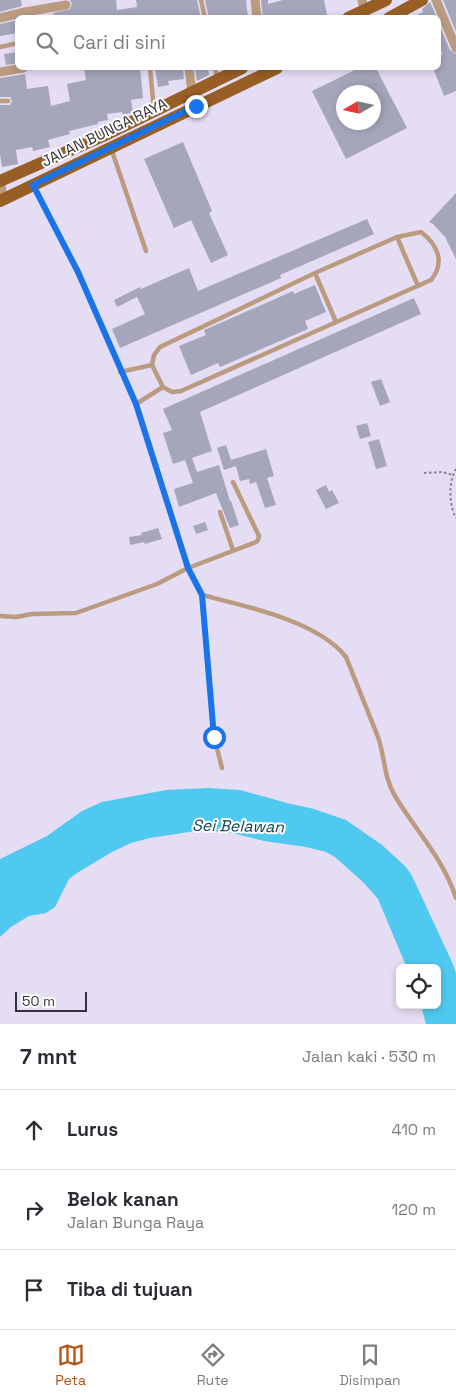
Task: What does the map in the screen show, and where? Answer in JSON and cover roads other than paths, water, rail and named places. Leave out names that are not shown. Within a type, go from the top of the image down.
[{"type":"main road","points":[[364,9],[386,0]]},
{"type":"main road","points":[[394,15],[422,0]]},
{"type":"main road","name":"JALAN BUNGA RAYA","points":[[0,181],[105,135],[154,111],[192,92],[216,74],[233,70]]},
{"type":"main road","name":"JALAN BUNGA RAYA","points":[[2,200],[263,70]]},
{"type":"street","points":[[255,0],[257,15]]},
{"type":"street","points":[[436,0],[456,48]]},
{"type":"street","points":[[0,18],[66,5]]},
{"type":"street","points":[[0,72],[15,69]]},
{"type":"street","points":[[189,70],[192,92]]},
{"type":"street","points":[[0,181],[2,200]]},
{"type":"lane","points":[[201,0],[204,15]]},
{"type":"lane","points":[[0,47],[15,44]]},
{"type":"lane","points":[[150,70],[154,111]]},
{"type":"lane","points":[[0,101],[8,101]]},
{"type":"lane","points":[[105,135],[111,147],[146,251]]},
{"type":"lane","points":[[33,185],[78,272],[120,372],[136,404],[188,568],[202,595],[214,737],[222,768]]},
{"type":"lane","points":[[421,232],[432,240],[438,255],[438,264],[437,273],[431,280],[181,391],[172,392],[163,387],[152,365],[154,355],[160,347],[314,273],[397,237],[421,232]]},
{"type":"lane","points":[[397,237],[418,286]]},
{"type":"lane","points":[[314,273],[336,322]]},
{"type":"lane","points":[[120,372],[152,365]]},
{"type":"lane","points":[[136,404],[163,387]]},
{"type":"lane","points":[[0,616],[16,617],[32,614],[76,613],[157,584],[188,568],[256,542],[259,536],[233,482]]},
{"type":"lane","points":[[220,512],[233,550]]},
{"type":"lane","points":[[202,595],[240,604],[296,624],[315,632],[337,646],[346,657],[378,737],[388,781],[447,875],[456,898]]},
{"type":"water","name":"Sei Belawan","points":[[208,788],[240,790],[314,809],[346,820],[382,845],[406,867],[412,876],[452,962],[456,973],[456,1024],[426,1024],[422,1009],[441,1009],[441,964],[405,964],[378,899],[363,882],[335,857],[326,852],[306,847],[264,841],[233,833],[202,830],[131,843],[112,852],[69,879],[55,907],[46,913],[29,916],[11,927],[0,937],[0,859],[47,836],[82,811],[102,802],[166,790]]}]
